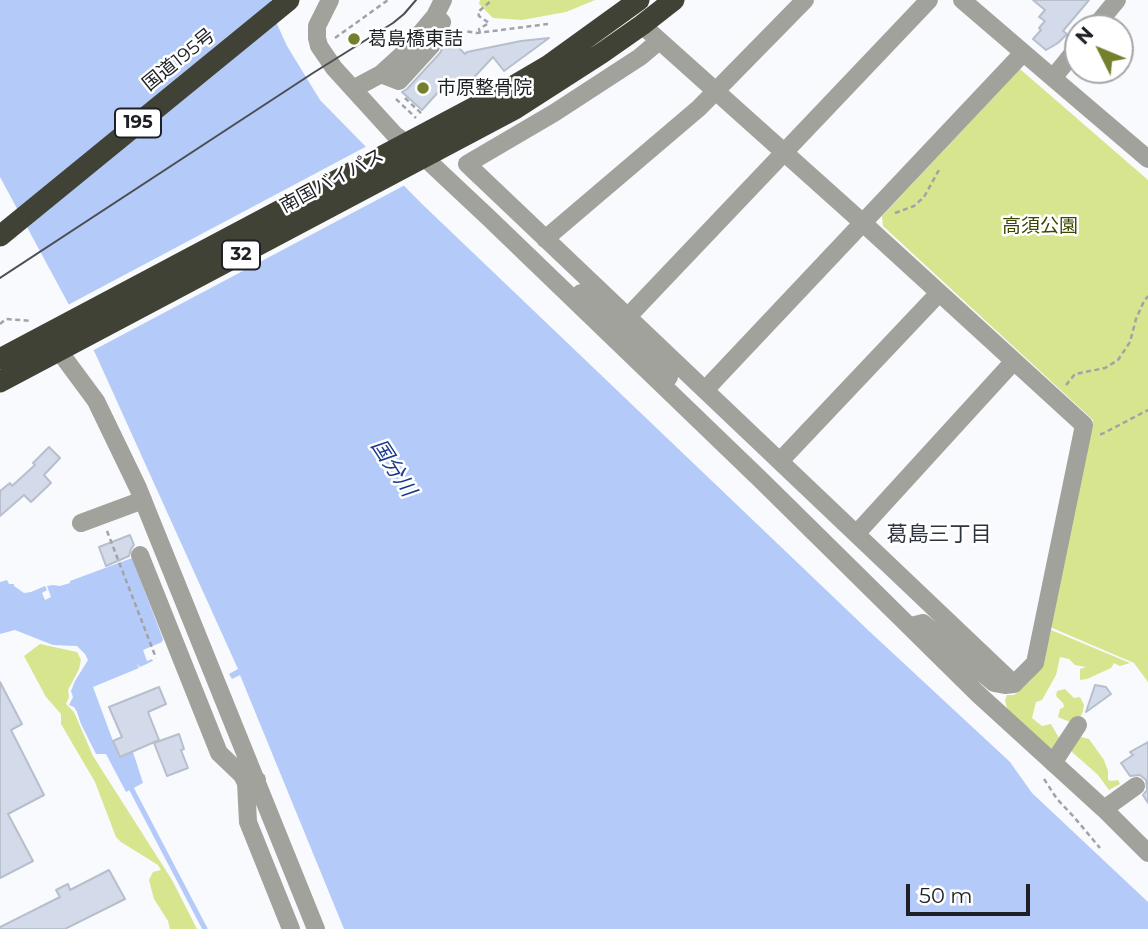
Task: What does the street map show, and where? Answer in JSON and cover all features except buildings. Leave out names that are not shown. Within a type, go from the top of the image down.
[{"type":"highway","name":"南国バイパス","points":[[410,154],[537,72],[639,0]]},
{"type":"highway","name":"南国バイパス","points":[[0,359],[57,336],[410,154],[515,109],[642,25],[674,0]]},
{"type":"highway","name":"国道195号","points":[[1,235],[282,6]]},
{"type":"highway","name":"南国バイパス","points":[[0,382],[57,336]]},
{"type":"street","points":[[330,0],[317,26],[317,38],[321,48],[334,68],[410,154],[547,275],[762,481],[978,694],[1046,768],[1104,809],[1148,853]]},
{"type":"street","points":[[545,239],[699,108],[805,0]]},
{"type":"street","points":[[624,322],[929,0]]},
{"type":"street","points":[[962,0],[1148,159]]},
{"type":"street","points":[[1106,14],[1117,0]]},
{"type":"street","points":[[353,89],[381,74],[403,54],[440,12]]},
{"type":"street","points":[[381,74],[399,81],[430,46],[440,12]]},
{"type":"street","points":[[642,25],[1084,425],[1035,663],[1014,684],[993,683],[923,623],[909,626]]},
{"type":"street","points":[[659,41],[640,57],[554,113],[467,164],[545,239],[624,322],[680,388],[708,431]]},
{"type":"street","points":[[705,390],[1023,53]]},
{"type":"street","points":[[1053,78],[1064,64]]},
{"type":"street","points":[[547,275],[560,274],[624,322],[705,390],[1014,684]]},
{"type":"street","points":[[780,461],[939,293]]},
{"type":"street","points":[[57,336],[96,401],[143,500],[251,781],[317,929]]},
{"type":"street","points":[[857,533],[1014,361]]},
{"type":"street","points":[[81,523],[143,500]]},
{"type":"street","points":[[140,555],[219,753],[251,781]]},
{"type":"street","points":[[1046,768],[1078,725]]},
{"type":"street","points":[[251,781],[248,822],[291,929]]},
{"type":"street","points":[[1104,809],[1136,786]]},
{"type":"path","points":[[321,48],[388,0]]},
{"type":"path","points":[[480,33],[479,29],[489,23],[479,16],[478,12],[492,0]]},
{"type":"path","points":[[440,12],[447,20],[447,30],[480,33],[548,24]]},
{"type":"path","points":[[399,81],[395,88],[428,119]]},
{"type":"path","points":[[1055,399],[1075,374],[1105,368],[1118,360],[1130,342],[1136,319],[1148,296]]},
{"type":"path","points":[[0,324],[6,319],[57,336]]},
{"type":"path","points":[[1082,433],[1102,434],[1148,410]]},
{"type":"path","points":[[102,515],[156,658]]},
{"type":"path","points":[[1046,768],[1057,799],[1100,848]]},
{"type":"green space","points":[[480,0],[595,0],[566,12],[522,20],[493,18],[479,4]]},
{"type":"green space","name":"高須公園","points":[[1020,69],[1148,180],[1148,682],[1134,663],[1050,627],[1093,420],[883,226],[882,216]]},
{"type":"green space","points":[[1051,630],[1130,663],[1120,666],[1114,663],[1111,668],[1080,680],[1080,669],[1086,667],[1060,657],[1056,675],[1042,700],[1036,702],[1032,718],[1042,726],[1051,724],[1059,738],[1059,745],[1050,750],[1007,709],[1005,700],[1007,695],[1014,695],[1029,682],[1043,664]]},
{"type":"green space","points":[[40,644],[77,652],[81,660],[68,690],[66,704],[74,712],[93,756],[172,880],[197,929],[170,929],[154,899],[149,880],[153,872],[161,870],[158,865],[116,837],[95,782],[61,724],[61,714],[46,697],[24,656]]},
{"type":"green space","points":[[1065,689],[1074,698],[1080,697],[1084,705],[1079,720],[1070,722],[1058,717],[1060,709],[1064,707],[1056,696],[1057,691]]},
{"type":"green space","points":[[1077,736],[1089,739],[1104,760],[1108,780],[1118,780],[1120,784],[1109,790],[1098,775],[1072,752],[1071,742]]},
{"type":"water","name":"国分川","points":[[0,0],[271,0],[277,24],[287,46],[320,100],[422,204],[1010,762],[1032,793],[1148,902],[1148,929],[344,929],[240,675],[232,679],[229,674],[238,669],[96,355],[0,177]]},
{"type":"water","points":[[132,558],[163,639],[162,642],[143,650],[147,661],[153,661],[140,667],[137,664],[139,668],[93,687],[119,757],[133,752],[143,783],[126,792],[106,754],[96,754],[77,712],[69,705],[75,681],[88,660],[85,654],[77,646],[53,645],[15,630],[0,634],[0,582],[7,580],[24,593],[45,586],[47,590],[42,593],[45,600],[51,597],[47,586],[70,583]]},
{"type":"pier","points":[[369,145],[407,184],[90,352],[66,306]]},
{"type":"waterway","points":[[130,786],[205,929]]},
{"type":"tram line","points":[[0,278],[393,23],[416,0]]},
{"type":"place","name":"葛島橋東詰","points":[[354,39]]},
{"type":"place","name":"市原整骨院","points":[[423,88]]},
{"type":"district","name":"葛島三丁目","points":[[939,535]]}]
